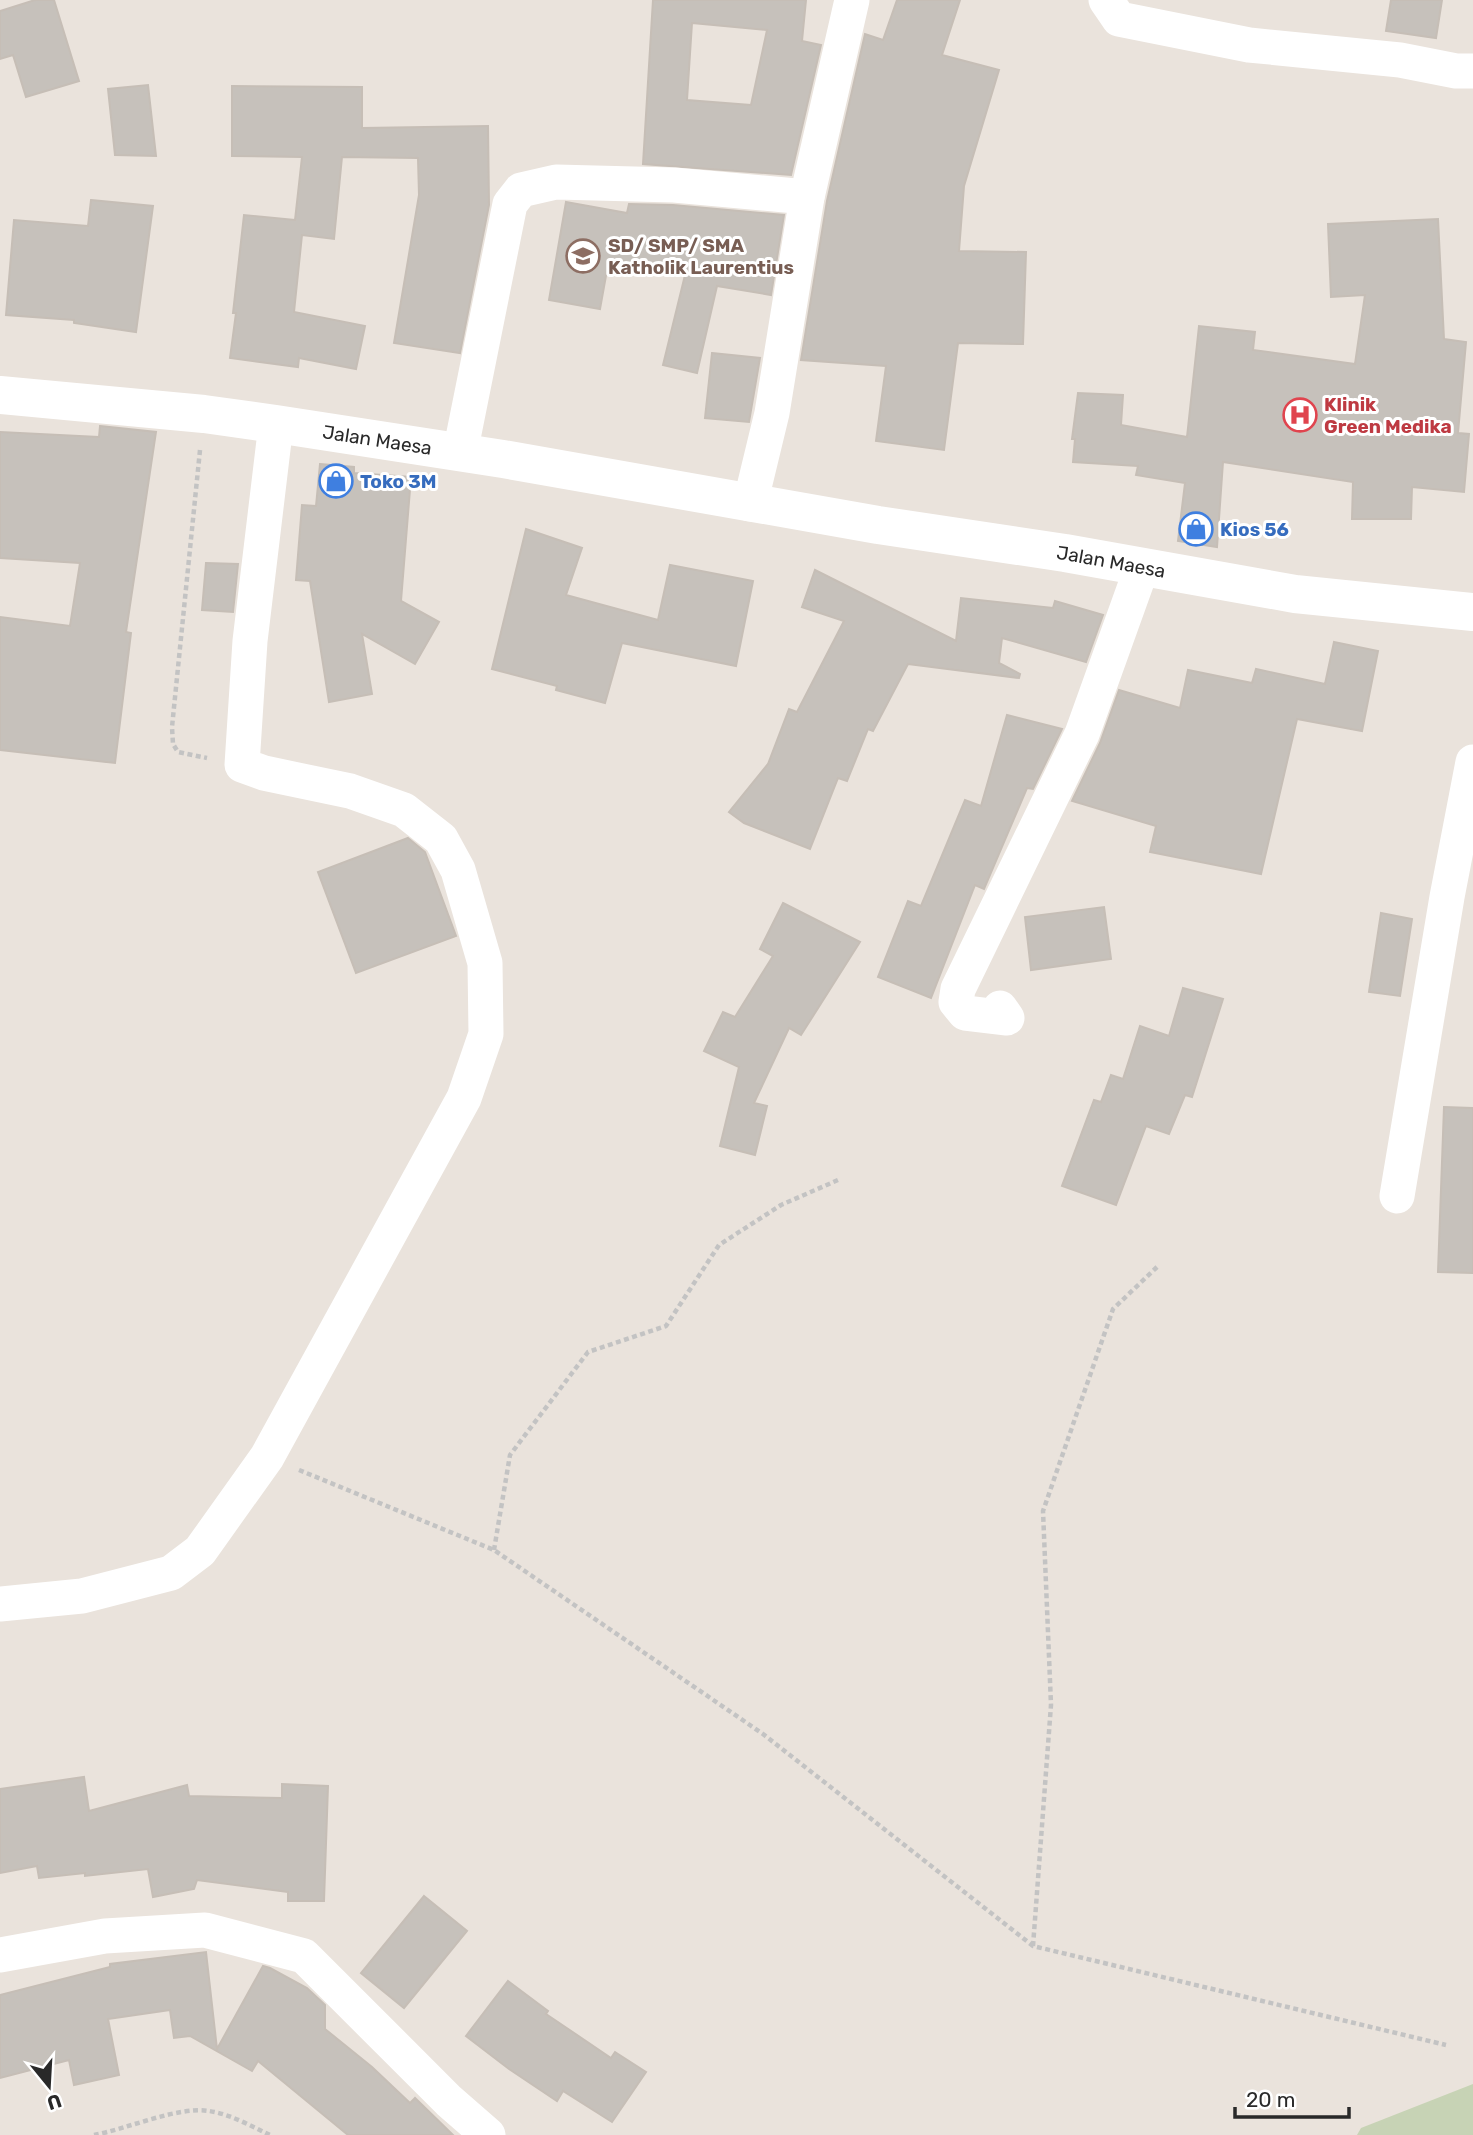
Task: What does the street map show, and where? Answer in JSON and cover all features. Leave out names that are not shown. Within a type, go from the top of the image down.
[{"type":"street","points":[[750,504],[772,413],[807,197],[852,0]]},
{"type":"street","points":[[1106,0],[1119,19],[1248,45],[1400,60],[1456,71],[1473,71]]},
{"type":"street","points":[[460,453],[510,204],[522,190],[556,182],[674,185],[807,197]]},
{"type":"street","name":"Jalan Maesa","points":[[0,396],[204,414],[276,424],[1295,594],[1473,612]]},
{"type":"street","points":[[0,1604],[82,1596],[171,1573],[200,1551],[267,1457],[464,1098],[486,1034],[485,963],[458,870],[441,839],[404,810],[350,791],[264,774],[242,765],[250,641],[276,424]]},
{"type":"street","points":[[1000,1008],[1007,1018],[965,1013],[956,1002],[958,989],[1082,734],[1142,567]]},
{"type":"street","points":[[1397,1196],[1447,897],[1473,762]]},
{"type":"street","points":[[0,1955],[105,1936],[205,1930],[304,1956],[449,2101],[488,2135]]},
{"type":"path","points":[[204,414],[172,727],[173,744],[178,752],[242,765]]},
{"type":"path","points":[[494,1550],[510,1455],[588,1352],[666,1326],[719,1245],[781,1205],[838,1180]]},
{"type":"path","points":[[1033,1946],[1051,1705],[1043,1511],[1113,1310],[1157,1267]]},
{"type":"path","points":[[267,1457],[494,1550],[763,1734],[1033,1946],[1446,2045]]},
{"type":"path","points":[[94,2135],[181,2111],[209,2111],[230,2117],[270,2135]]},
{"type":"green space","points":[[1473,2084],[1473,2135],[1357,2135],[1361,2128]]},
{"type":"building","points":[[35,0],[54,0],[79,81],[26,97],[13,55],[0,59],[0,11]]},
{"type":"building","points":[[653,0],[806,0],[802,41],[821,45],[791,175],[643,164]],"holes":[[[692,23],[767,30],[751,105],[687,100]]]},
{"type":"building","points":[[897,0],[960,0],[942,55],[999,70],[964,186],[959,251],[1026,252],[1023,344],[958,343],[944,450],[876,441],[886,366],[801,360],[827,201],[865,34],[883,40]]},
{"type":"building","points":[[1391,0],[1442,0],[1436,38],[1386,31]]},
{"type":"building","points":[[148,85],[156,156],[115,155],[108,89]]},
{"type":"building","points":[[232,86],[362,87],[362,128],[488,126],[489,205],[460,353],[394,343],[419,195],[418,158],[342,157],[334,239],[302,235],[294,312],[365,326],[356,369],[299,358],[298,367],[230,358],[244,215],[295,220],[302,157],[232,156]]},
{"type":"building","points":[[91,200],[153,206],[136,332],[74,323],[74,320],[6,315],[14,220],[88,226]]},
{"type":"building","points":[[566,202],[627,213],[629,204],[673,205],[784,215],[771,295],[717,286],[697,373],[663,365],[686,271],[609,259],[600,309],[549,300]]},
{"type":"building","points":[[1438,219],[1444,339],[1466,342],[1458,433],[1469,434],[1464,492],[1412,487],[1411,519],[1352,519],[1353,482],[1223,462],[1217,547],[1178,541],[1185,483],[1136,475],[1138,466],[1073,462],[1075,439],[1072,439],[1078,393],[1123,395],[1121,425],[1187,437],[1199,326],[1255,332],[1253,350],[1355,364],[1365,295],[1331,297],[1328,224]]},
{"type":"building","points":[[712,353],[760,358],[749,422],[705,418]]},
{"type":"building","points":[[100,426],[156,432],[126,632],[131,633],[115,763],[0,750],[0,617],[70,626],[80,563],[0,558],[0,432],[99,437]]},
{"type":"building","points":[[320,464],[354,467],[354,473],[411,477],[401,601],[439,622],[415,664],[362,634],[372,694],[329,702],[310,581],[296,580],[302,505],[316,506]]},
{"type":"building","points":[[526,529],[582,548],[566,595],[658,620],[670,565],[753,581],[736,666],[622,643],[605,703],[556,690],[557,686],[492,669]]},
{"type":"building","points":[[206,563],[238,564],[233,612],[202,610]]},
{"type":"building","points":[[815,570],[956,641],[961,598],[1053,608],[1055,601],[1103,615],[1086,662],[1002,638],[999,663],[1020,674],[1019,678],[908,664],[873,731],[868,729],[847,781],[838,778],[810,849],[744,823],[729,812],[768,764],[789,709],[797,712],[844,621],[802,607]]},
{"type":"building","points":[[1334,642],[1378,651],[1362,731],[1297,719],[1261,874],[1150,852],[1156,826],[1072,801],[1100,743],[1119,690],[1180,708],[1188,670],[1252,683],[1256,669],[1325,684]]},
{"type":"building","points":[[1007,715],[1062,729],[1033,789],[1027,788],[984,889],[975,885],[931,998],[878,977],[908,901],[921,906],[965,800],[981,806]]},
{"type":"building","points":[[408,838],[425,852],[456,936],[356,973],[318,872]]},
{"type":"building","points":[[783,903],[860,942],[801,1035],[789,1028],[754,1103],[767,1106],[755,1155],[720,1146],[739,1067],[704,1051],[723,1012],[735,1017],[773,956],[760,949]]},
{"type":"building","points":[[1104,907],[1111,959],[1031,970],[1025,917]]},
{"type":"building","points":[[1381,913],[1412,919],[1400,996],[1369,992]]},
{"type":"building","points":[[1183,988],[1223,999],[1192,1097],[1185,1095],[1169,1134],[1146,1126],[1116,1205],[1062,1186],[1094,1100],[1101,1102],[1111,1075],[1123,1079],[1140,1026],[1169,1036]]},
{"type":"building","points":[[1444,1107],[1473,1108],[1473,1273],[1438,1272]]},
{"type":"building","points":[[84,1777],[89,1811],[187,1785],[189,1796],[282,1798],[282,1784],[328,1786],[324,1901],[288,1901],[288,1892],[197,1880],[194,1889],[153,1897],[148,1869],[39,1878],[37,1866],[0,1873],[0,1789]]},
{"type":"building","points":[[424,1896],[467,1931],[404,2008],[361,1973]]},
{"type":"building","points":[[206,1952],[217,2049],[263,1966],[270,1968],[307,1988],[325,2005],[325,2029],[372,2067],[410,2103],[415,2098],[453,2135],[348,2135],[258,2061],[252,2071],[190,2036],[174,2038],[170,2010],[108,2019],[119,2075],[74,2085],[69,2060],[0,2078],[0,1995],[110,1967],[110,1964]]},
{"type":"building","points":[[508,1981],[548,2011],[546,2014],[611,2058],[615,2052],[646,2072],[612,2122],[563,2091],[557,2101],[466,2036]]},
{"type":"place","name":"SD/ SMP/ SMA Katholik Laurentius","points":[[583,256]]},
{"type":"place","name":"Klinik Green Medika","points":[[1300,415]]},
{"type":"place","name":"Toko 3M","points":[[336,481]]},
{"type":"place","name":"Kios 56","points":[[1196,529]]}]
